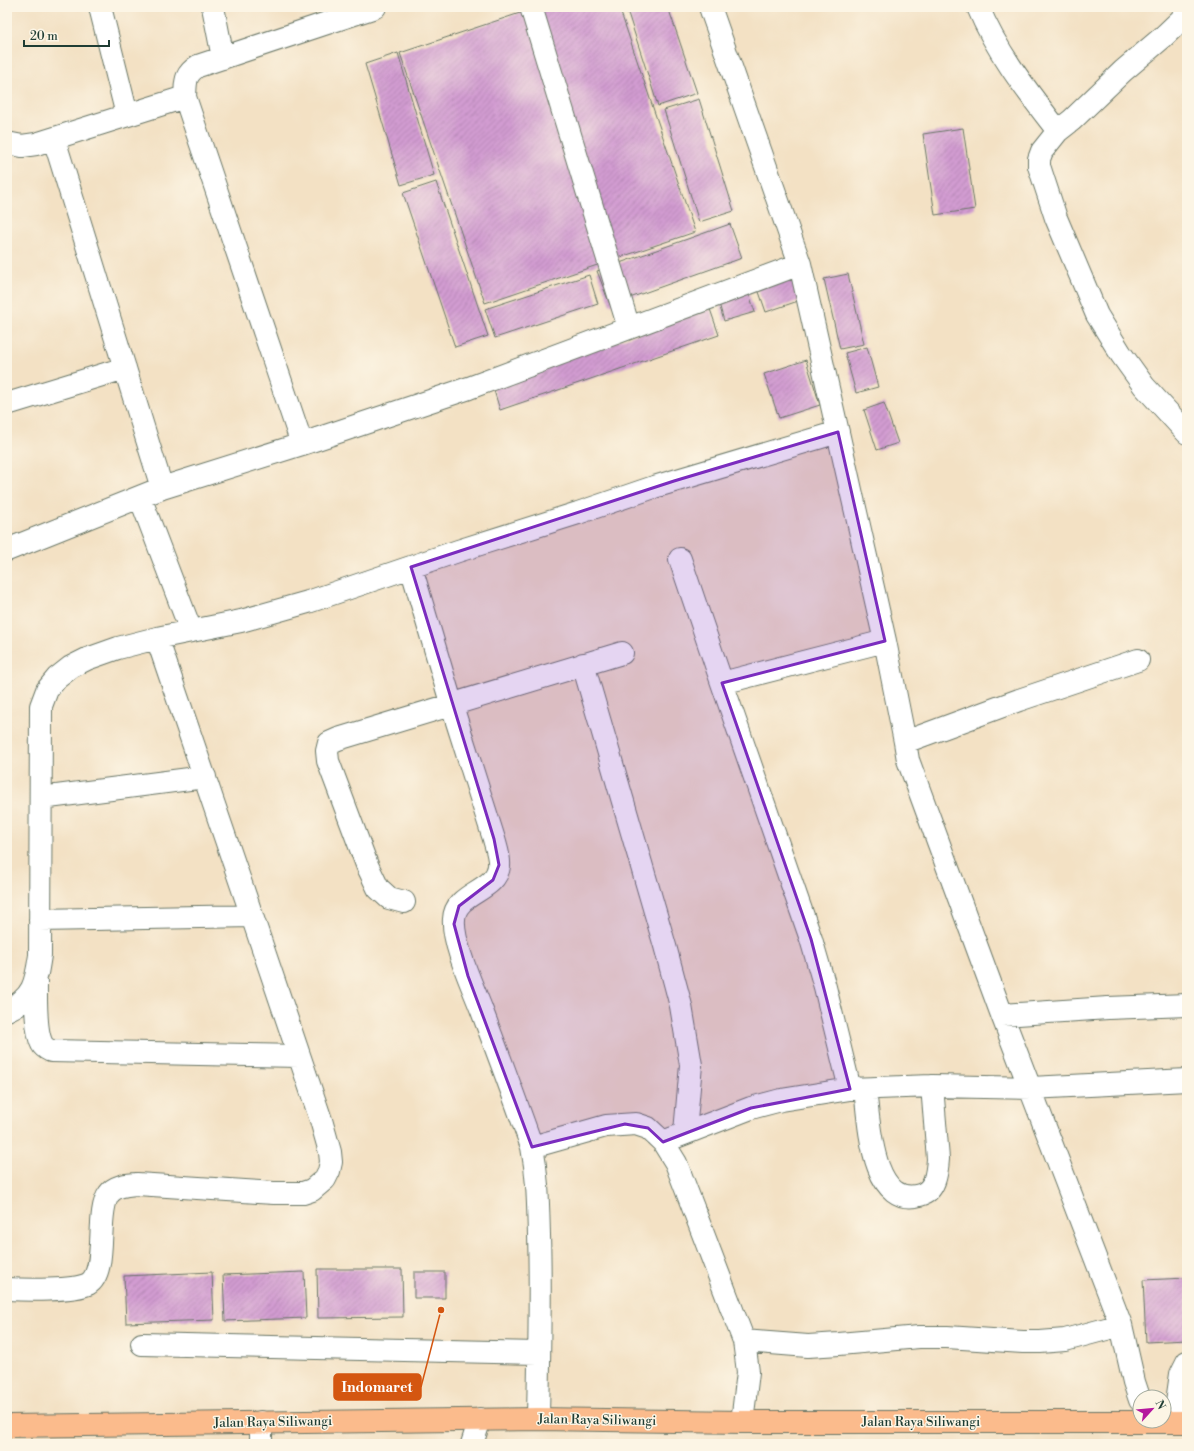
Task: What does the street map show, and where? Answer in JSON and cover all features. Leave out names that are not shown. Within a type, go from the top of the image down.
[{"type":"highway","name":"Jalan Raya Siliwangi","points":[[7,1426],[480,1419],[742,1422],[1132,1422]]},
{"type":"street","points":[[100,7],[127,115]]},
{"type":"street","points":[[213,7],[223,58]]},
{"type":"street","points":[[302,444],[185,97],[186,79],[190,71],[198,66],[375,7]]},
{"type":"street","points":[[531,7],[630,328]]},
{"type":"street","points":[[710,7],[800,264],[885,641],[906,742],[908,760],[1002,1015],[1121,1325],[1136,1389]]},
{"type":"street","points":[[978,7],[1000,50],[1030,94],[1058,131]]},
{"type":"street","points":[[1187,14],[1058,131],[1042,151],[1039,159],[1039,166],[1056,218],[1096,315],[1121,354],[1156,399],[1187,433]]},
{"type":"street","points":[[7,143],[22,146],[36,144],[185,97]]},
{"type":"street","points":[[54,139],[162,488]]},
{"type":"street","points":[[7,550],[162,488],[302,444],[469,388],[800,264]]},
{"type":"street","points":[[7,404],[125,368]]},
{"type":"street","points":[[299,1056],[52,1051],[46,1049],[42,1044],[38,1028],[36,982],[40,955],[41,706],[47,690],[57,678],[71,667],[87,659],[118,648],[284,610],[674,480],[838,432]]},
{"type":"street","points":[[140,497],[191,631]]},
{"type":"street","points":[[680,559],[811,939],[858,1089],[876,1160],[882,1177],[889,1188],[898,1194],[912,1196],[921,1195],[929,1190],[937,1172],[938,1159],[932,1086]]},
{"type":"street","points":[[411,567],[452,706],[494,839],[499,865],[493,880],[459,906],[454,916],[454,924],[456,938],[468,976],[532,1147],[538,1187],[540,1263],[538,1419]]},
{"type":"street","points":[[7,1289],[68,1288],[82,1286],[92,1281],[98,1268],[103,1211],[108,1194],[124,1185],[137,1184],[183,1188],[303,1193],[312,1190],[325,1180],[329,1171],[330,1152],[320,1120],[157,638]]},
{"type":"street","points":[[722,683],[885,641]]},
{"type":"street","points":[[404,902],[389,898],[378,888],[367,865],[328,761],[327,752],[329,744],[338,739],[452,706],[583,664],[622,654]]},
{"type":"street","points":[[906,742],[1019,700],[1138,660]]},
{"type":"street","points":[[583,664],[663,938],[681,1006],[691,1065],[685,1132]]},
{"type":"street","points":[[41,798],[205,778]]},
{"type":"street","points":[[40,920],[252,916]]},
{"type":"street","points":[[7,1010],[24,1000],[36,982]]},
{"type":"street","points":[[1002,1015],[1108,1008],[1187,1005]]},
{"type":"street","points":[[663,1142],[685,1132],[751,1108],[781,1100],[858,1089],[932,1086],[1031,1088],[1187,1080]]},
{"type":"street","points":[[532,1147],[606,1126],[625,1124],[636,1124],[648,1128],[663,1142],[676,1163],[744,1341],[748,1372],[742,1422]]},
{"type":"street","points":[[744,1341],[808,1346],[919,1337],[1040,1342],[1065,1340],[1121,1325]]},
{"type":"street","points":[[142,1344],[540,1353]]},
{"type":"street","points":[[1181,1422],[1181,1374],[1187,1362]]},
{"type":"street","points":[[472,1444],[480,1419]]},
{"type":"street","points":[[261,1422],[261,1444]]},
{"type":"highlighted area","points":[[838,432],[885,641],[722,683],[811,939],[850,1089],[751,1108],[663,1142],[648,1128],[625,1124],[532,1147],[468,976],[454,924],[459,906],[493,880],[497,873],[499,865],[494,839],[411,567],[674,481]]},
{"type":"building","points":[[538,7],[619,7],[695,232],[485,303],[400,53]]},
{"type":"building","points":[[626,7],[668,7],[697,93],[658,106]]},
{"type":"building","points":[[398,53],[434,175],[401,185],[365,64]]},
{"type":"building","points":[[699,99],[734,211],[699,222],[664,110]]},
{"type":"building","points":[[963,128],[975,209],[935,215],[923,134]]},
{"type":"building","points":[[436,182],[488,336],[455,347],[403,193]]},
{"type":"building","points":[[730,224],[742,258],[610,305],[597,271]]},
{"type":"building","points":[[794,273],[804,299],[766,312],[757,286]]},
{"type":"building","points":[[848,274],[864,344],[840,349],[824,279]]},
{"type":"building","points":[[589,275],[598,304],[495,338],[485,309]]},
{"type":"building","points":[[748,291],[755,312],[724,321],[718,300]]},
{"type":"building","points":[[710,309],[719,335],[500,410],[492,384]]},
{"type":"building","points":[[867,347],[878,387],[856,393],[845,353]]},
{"type":"building","points":[[806,360],[820,405],[779,418],[764,374]]},
{"type":"building","points":[[884,403],[898,443],[877,450],[864,410]]},
{"type":"building","points":[[317,1269],[402,1269],[403,1317],[318,1318]]},
{"type":"building","points":[[212,1272],[214,1320],[126,1323],[124,1276]]},
{"type":"building","points":[[304,1272],[306,1318],[225,1321],[223,1275]]},
{"type":"building","points":[[414,1272],[445,1272],[445,1298],[414,1298]]},
{"type":"building","points":[[1187,1278],[1187,1340],[1146,1342],[1143,1280]]},
{"type":"place","name":"Indomaret","points":[[441,1310]]}]
